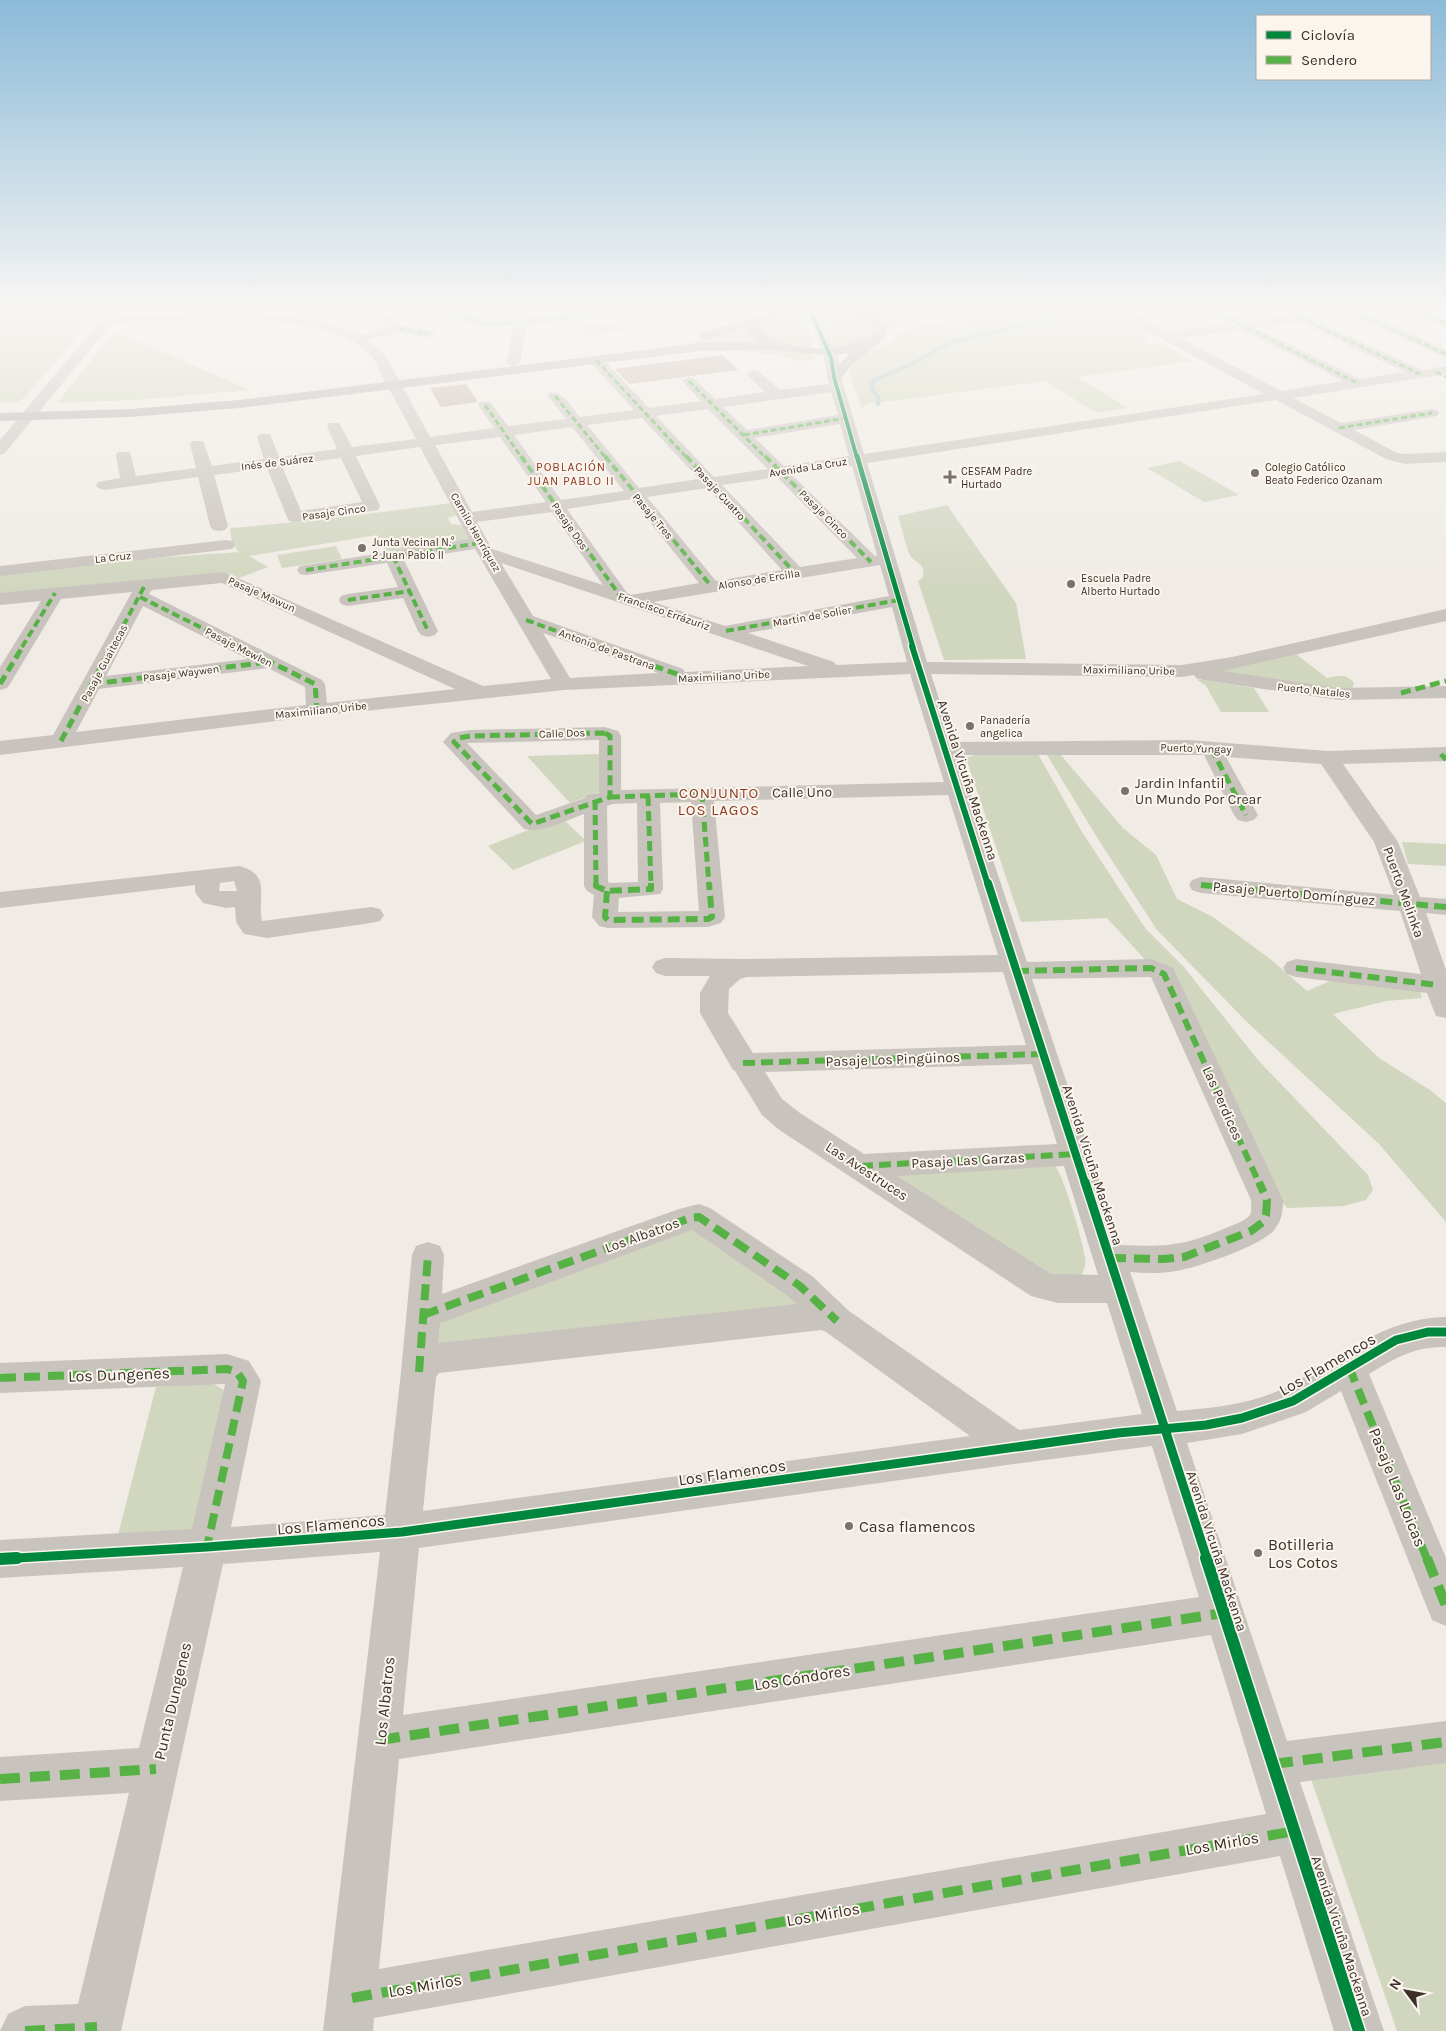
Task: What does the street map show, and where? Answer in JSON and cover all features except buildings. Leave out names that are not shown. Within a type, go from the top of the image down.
[{"type":"main road","points":[[0,410],[102,414],[184,410],[245,402]]},
{"type":"main road","points":[[0,417],[31,412]]},
{"type":"street","points":[[0,450],[39,402]]},
{"type":"street","name":"Camilo Henríquez","points":[[403,402],[466,518],[564,684]]},
{"type":"street","name":"Pasaje Tres","points":[[560,402],[711,586]]},
{"type":"street","name":"Pasaje Cuatro","points":[[635,402],[794,574]]},
{"type":"street","name":"Pasaje Cinco","points":[[710,402],[780,471],[879,561]]},
{"type":"street","name":"Inés de Suárez","points":[[104,485],[730,402]]},
{"type":"street","name":"Avenida Vicuña Mackenna","points":[[842,402],[858,458],[879,561],[899,600],[1015,967],[1359,2031]]},
{"type":"street","name":"Avenida La Cruz","points":[[466,518],[556,506],[858,458],[1240,402]]},
{"type":"street","points":[[1290,402],[1392,456],[1405,459],[1446,456]]},
{"type":"street","points":[[1409,402],[1446,420]]},
{"type":"street","name":"Pasaje Dos","points":[[484,405],[556,506],[626,598]]},
{"type":"street","points":[[1339,428],[1432,413]]},
{"type":"street","points":[[744,435],[847,418]]},
{"type":"street","points":[[334,426],[346,453]]},
{"type":"street","points":[[264,437],[272,463]]},
{"type":"street","points":[[198,444],[219,526]]},
{"type":"street","name":"Pasaje Cinco","points":[[272,463],[295,517],[372,506],[346,453]]},
{"type":"street","points":[[124,455],[129,482]]},
{"type":"street","name":"La Cruz","points":[[0,571],[226,545]]},
{"type":"street","points":[[306,570],[393,556],[484,548]]},
{"type":"street","name":"Francisco Errázuriz","points":[[484,548],[840,671]]},
{"type":"street","points":[[393,556],[428,631]]},
{"type":"street","name":"Alonso de Ercilla","points":[[626,598],[879,561]]},
{"type":"street","name":"Pasaje Mawun","points":[[0,599],[55,594],[142,591],[218,577],[229,578],[478,692]]},
{"type":"street","name":"Pasaje Mewlen","points":[[142,591],[269,662],[315,684],[318,710]]},
{"type":"street","name":"Pasaje Guaitecas","points":[[62,741],[142,591]]},
{"type":"street","points":[[348,600],[410,591]]},
{"type":"street","points":[[0,684],[55,594]]},
{"type":"street","name":"Martín de Solier","points":[[726,631],[899,600]]},
{"type":"street","name":"Maximiliano Uribe","points":[[0,748],[318,710],[564,684],[919,668],[1182,671],[1232,663],[1446,615]]},
{"type":"street","name":"Antonio de Pastrana","points":[[526,620],[688,678]]},
{"type":"street","name":"Pasaje Waywen","points":[[92,684],[269,662]]},
{"type":"street","name":"Puerto Natales","points":[[1182,671],[1339,694],[1446,692]]},
{"type":"street","points":[[1401,693],[1446,681]]},
{"type":"street","name":"Calle Dos","points":[[532,824],[454,742],[459,738],[470,736],[606,733],[610,736],[603,799]]},
{"type":"street","points":[[1211,748],[1246,815]]},
{"type":"street","name":"Puerto Yungay","points":[[945,749],[1211,748],[1328,758],[1445,756]]},
{"type":"street","name":"Puerto Melinka","points":[[1328,758],[1386,842],[1410,904],[1446,1009]]},
{"type":"street","name":"Calle Uno","points":[[532,824],[603,799],[702,794],[958,788]]},
{"type":"street","points":[[607,891],[605,917],[608,920],[708,919],[712,916],[702,794]]},
{"type":"street","points":[[603,799],[596,886],[607,891],[651,889],[648,796]]},
{"type":"street","points":[[0,900],[208,875],[207,892],[212,898],[226,900],[248,897],[249,924],[258,930],[371,916]]},
{"type":"street","name":"Pasaje Puerto Domínguez","points":[[1201,885],[1446,907]]},
{"type":"street","name":"Las Avestruces","points":[[665,967],[1015,967]]},
{"type":"street","name":"Las Perdices","points":[[1015,967],[1151,968],[1164,974],[1267,1200],[1265,1217],[1254,1229],[1194,1254],[1185,1257],[1169,1258],[1110,1258]]},
{"type":"street","name":"Las Avestruces","points":[[745,968],[731,973],[717,985],[713,1002],[714,1014],[743,1063],[778,1113],[1043,1286],[1058,1290],[1120,1289]]},
{"type":"street","points":[[1296,968],[1437,985]]},
{"type":"street","name":"Pasaje Los Pingüinos","points":[[743,1063],[1044,1054]]},
{"type":"street","name":"Pasaje Las Garzas","points":[[860,1166],[1076,1154]]},
{"type":"street","name":"Los Albatros","points":[[423,1315],[690,1218],[699,1217],[800,1286],[837,1321],[1014,1447]]},
{"type":"street","name":"Los Albatros","points":[[350,2015],[419,1372],[428,1255]]},
{"type":"street","name":"Los Albatros","points":[[419,1372],[427,1362],[437,1358],[821,1316],[837,1321]]},
{"type":"street","name":"Los Flamencos","points":[[0,1559],[207,1547],[402,1532],[1014,1447],[1206,1425],[1268,1411],[1293,1401],[1396,1340],[1428,1332],[1446,1332]]},
{"type":"street","name":"Pasaje Las Loicas","points":[[1349,1367],[1446,1606]]},
{"type":"street","name":"Los Dungenes","points":[[0,1378],[226,1369],[237,1372]]},
{"type":"street","name":"Punta Dungenes","points":[[97,2029],[243,1381],[237,1372]]},
{"type":"street","name":"Los Cóndores","points":[[380,1740],[1224,1613]]},
{"type":"street","points":[[1273,1764],[1446,1742]]},
{"type":"street","points":[[0,1779],[156,1769]]},
{"type":"street","name":"Los Mirlos","points":[[350,2015],[1295,1831]]},
{"type":"street","points":[[25,2031],[97,2029]]},
{"type":"green space","points":[[58,402],[88,402],[57,403]]},
{"type":"green space","points":[[860,402],[885,402],[868,404],[862,408]]},
{"type":"green space","points":[[1078,402],[1118,402],[1128,408],[1096,413]]},
{"type":"green space","points":[[1180,461],[1239,495],[1204,502],[1147,468]]},
{"type":"green space","points":[[451,503],[457,515],[448,518],[451,524],[462,525],[470,541],[387,555],[377,535],[249,556],[268,567],[239,578],[228,573],[0,595],[0,574],[125,560],[239,552],[232,544],[230,528],[341,517]]},
{"type":"green space","points":[[947,505],[1016,603],[1026,659],[944,660],[918,581],[923,577],[923,568],[910,555],[898,516]]},
{"type":"green space","points":[[336,546],[342,559],[282,568],[277,555]]},
{"type":"green space","points":[[1296,654],[1327,678],[1342,676],[1348,678],[1354,683],[1352,690],[1225,675],[1220,669]]},
{"type":"green space","points":[[1196,679],[1254,688],[1269,712],[1221,712],[1206,686]]},
{"type":"green space","points":[[603,754],[599,792],[570,803],[527,756]]},
{"type":"green space","points":[[1038,754],[1082,832],[1145,928],[1183,966],[1258,1060],[1368,1175],[1373,1190],[1366,1200],[1343,1206],[1287,1208],[1271,1189],[1148,963],[1107,918],[1021,922],[966,758],[975,755]]},
{"type":"green space","points":[[1060,754],[1123,828],[1156,855],[1177,899],[1213,917],[1269,958],[1307,991],[1339,977],[1419,987],[1422,998],[1386,1001],[1333,1014],[1379,1058],[1430,1090],[1446,1103],[1446,1222],[1379,1144],[1248,1023],[1157,930],[1098,839],[1047,755]]},
{"type":"green space","points":[[561,817],[586,841],[513,870],[488,846]]},
{"type":"green space","points":[[1402,842],[1446,844],[1446,866],[1408,864]]},
{"type":"green space","points":[[1054,1165],[1058,1170],[1072,1208],[1081,1237],[1085,1259],[1085,1267],[1079,1278],[1069,1281],[1059,1281],[888,1170]]},
{"type":"green space","points":[[692,1227],[801,1304],[439,1346],[432,1328],[439,1320]]},
{"type":"green space","points":[[212,1383],[224,1390],[192,1533],[116,1543],[156,1387]]},
{"type":"green space","points":[[1446,1750],[1446,2031],[1397,2031],[1306,1764]]},
{"type":"marked path","points":[[560,402],[711,586]]},
{"type":"marked path","points":[[635,402],[795,573]]},
{"type":"marked path","points":[[710,402],[871,562]]},
{"type":"marked path","points":[[485,405],[620,596]]},
{"type":"marked path","points":[[1339,428],[1432,413]]},
{"type":"marked path","points":[[744,435],[847,418]]},
{"type":"marked path","points":[[306,570],[480,543]]},
{"type":"marked path","points":[[393,556],[428,631]]},
{"type":"marked path","points":[[61,741],[145,585]]},
{"type":"marked path","points":[[348,600],[410,591]]},
{"type":"marked path","points":[[0,684],[55,593]]},
{"type":"marked path","points":[[140,597],[315,684],[317,710]]},
{"type":"marked path","points":[[726,631],[899,600]]},
{"type":"marked path","points":[[526,620],[688,678]]},
{"type":"marked path","points":[[92,684],[268,662]]},
{"type":"marked path","points":[[1401,693],[1446,681]]},
{"type":"marked path","points":[[607,891],[605,917],[608,920],[708,919],[712,917],[702,794],[610,797],[532,824],[454,742],[459,738],[470,736],[605,733],[610,736],[610,797]]},
{"type":"marked path","points":[[1211,748],[1246,815]]},
{"type":"marked path","points":[[1441,754],[1446,760]]},
{"type":"marked path","points":[[595,800],[596,886],[607,891],[651,889],[648,796]]},
{"type":"marked path","points":[[1201,885],[1446,907]]},
{"type":"marked path","points":[[1017,971],[1151,968],[1164,974],[1267,1200],[1266,1217],[1258,1226],[1251,1231],[1194,1254],[1163,1259],[1110,1258]]},
{"type":"marked path","points":[[1296,968],[1437,985]]},
{"type":"marked path","points":[[743,1063],[1044,1054]]},
{"type":"marked path","points":[[861,1166],[1076,1154]]},
{"type":"marked path","points":[[423,1315],[690,1218],[699,1217],[800,1286],[837,1321]]},
{"type":"marked path","points":[[419,1372],[428,1255]]},
{"type":"marked path","points":[[1349,1367],[1446,1606]]},
{"type":"marked path","points":[[0,1378],[227,1369],[237,1372],[243,1381],[207,1547]]},
{"type":"marked path","points":[[380,1740],[1224,1613]]},
{"type":"marked path","points":[[1273,1764],[1446,1742]]},
{"type":"marked path","points":[[0,1779],[156,1769]]},
{"type":"marked path","points":[[352,1998],[1295,1831]]},
{"type":"marked path","points":[[25,2031],[97,2027]]},
{"type":"cycle path","points":[[841,402],[921,676],[1359,2031]]},
{"type":"cycle path","points":[[0,1559],[207,1547],[402,1532],[1118,1433],[1206,1425],[1242,1418],[1293,1401],[1396,1340],[1428,1332],[1446,1332]]},
{"type":"place","name":"Colegio Católico Beato Federico Ozanam","points":[[1255,473]]},
{"type":"place","name":"CESFAM Padre Hurtado","points":[[950,477]]},
{"type":"place","name":"Junta Vecinal N.° 2 Juan Pablo II","points":[[362,548]]},
{"type":"place","name":"Escuela Padre Alberto Hurtado","points":[[1071,584]]},
{"type":"place","name":"Panadería angelica","points":[[970,726]]},
{"type":"place","name":"Jardin Infantil Un Mundo Por Crear","points":[[1125,791]]},
{"type":"place","name":"Casa flamencos","points":[[849,1526]]},
{"type":"place","name":"Botilleria Los Cotos","points":[[1258,1553]]},
{"type":"district","name":"POBLACIÓN JUAN PABLO II","points":[[571,474]]},
{"type":"district","name":"CONJUNTO LOS LAGOS","points":[[719,802]]}]
